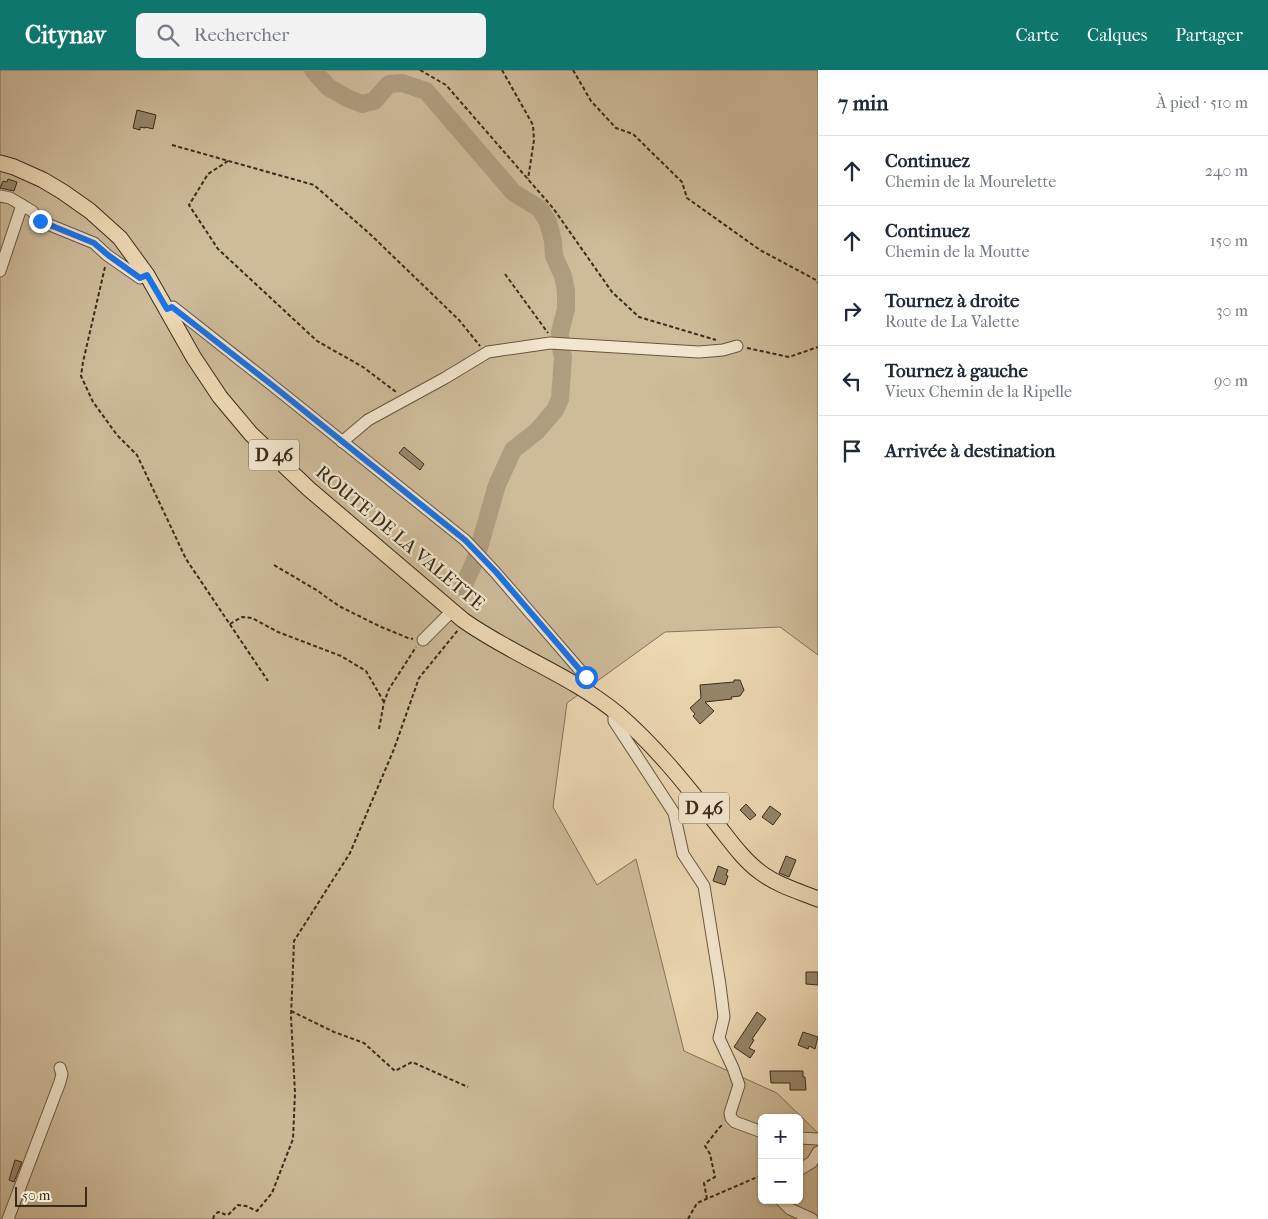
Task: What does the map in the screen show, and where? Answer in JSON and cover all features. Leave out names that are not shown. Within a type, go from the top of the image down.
[{"type":"main road","name":"ROUTE DE LA VALETTE","points":[[0,163],[43,180],[63,192],[90,211],[120,238],[147,275],[194,358],[220,397],[251,434],[309,489],[457,616],[500,644],[584,690],[617,714]]},
{"type":"main road","name":"D 46","points":[[617,714],[650,743],[742,855],[760,872],[779,884],[818,899]]},
{"type":"street","points":[[0,196],[10,198],[32,211],[40,221],[94,243],[140,278],[147,275]]},
{"type":"street","points":[[0,271],[22,205]]},
{"type":"street","points":[[167,309],[172,307],[465,540],[496,572],[586,677],[589,681],[588,686],[584,690]]},
{"type":"street","points":[[342,442],[368,420],[488,352],[556,343],[699,352],[722,350],[737,346]]},
{"type":"street","points":[[423,640],[457,616]]},
{"type":"street","points":[[617,714],[614,717],[614,721],[674,813],[683,854],[704,886],[724,1017],[719,1038],[739,1085],[730,1118],[735,1122],[758,1131]]},
{"type":"street","points":[[8,1219],[62,1078],[60,1068]]},
{"type":"street","points":[[803,1138],[818,1139]]},
{"type":"street","points":[[803,1168],[812,1162],[818,1152]]},
{"type":"street","points":[[785,1204],[790,1209],[812,1219]]},
{"type":"path","points":[[420,70],[446,85],[553,208],[612,292],[638,317],[719,341]]},
{"type":"path","points":[[502,70],[533,125],[534,140],[528,180]]},
{"type":"path","points":[[573,70],[591,101],[616,128],[633,134],[682,182],[687,198],[760,250],[816,280],[818,283]]},
{"type":"path","points":[[172,145],[314,185],[370,234],[459,320],[480,346],[478,358]]},
{"type":"path","points":[[228,161],[208,174],[189,205],[218,249],[317,341],[363,367],[406,399]]},
{"type":"path","points":[[115,260],[104,268],[81,376],[93,402],[117,435],[137,455],[186,558],[268,682]]},
{"type":"path","points":[[505,274],[556,343]]},
{"type":"path","points":[[737,346],[789,357],[818,347]]},
{"type":"path","points":[[274,565],[339,606],[408,638],[423,640]]},
{"type":"path","points":[[213,1219],[218,1212],[228,1215],[238,1205],[257,1211],[272,1193],[293,1139],[295,1093],[291,1011],[294,941],[350,853],[394,749],[419,678],[457,631],[457,616]]},
{"type":"path","points":[[230,624],[242,617],[252,618],[278,632],[341,656],[366,671],[384,702]]},
{"type":"path","points":[[380,728],[384,702],[389,689],[417,646],[423,640]]},
{"type":"path","points":[[291,1011],[334,1032],[364,1042],[395,1072],[412,1062],[468,1087]]},
{"type":"path","points":[[707,1199],[704,1183],[715,1177],[710,1154],[705,1146],[719,1128],[730,1118]]},
{"type":"path","points":[[688,1219],[697,1203],[758,1177]]},
{"type":"shaded area","points":[[0,70],[818,70],[818,655],[780,627],[665,632],[567,703],[553,807],[597,885],[636,859],[684,1051],[777,1093],[799,1114],[758,1114],[758,1204],[803,1204],[803,1118],[818,1133],[818,1219],[0,1219]]},
{"type":"building","points":[[137,110],[156,115],[153,129],[140,127],[140,130],[133,128]]},
{"type":"building","points":[[8,179],[17,182],[14,191],[0,188],[3,181],[7,182]]},
{"type":"building","points":[[404,447],[424,464],[420,470],[399,453]]},
{"type":"building","points":[[734,680],[740,680],[744,690],[740,696],[731,697],[732,699],[705,702],[714,711],[700,724],[693,716],[695,714],[690,708],[701,698],[700,685],[734,682]]},
{"type":"building","points":[[746,804],[756,815],[750,820],[740,810]]},
{"type":"building","points":[[770,806],[781,814],[773,825],[762,817]]},
{"type":"building","points":[[786,856],[796,860],[789,877],[779,873]]},
{"type":"building","points":[[718,866],[728,870],[725,885],[713,881]]},
{"type":"building","points":[[806,972],[818,972],[818,985],[806,984]]},
{"type":"building","points":[[757,1012],[766,1019],[752,1039],[754,1040],[749,1048],[755,1051],[750,1058],[734,1047]]},
{"type":"building","points":[[803,1032],[818,1037],[815,1049],[809,1046],[808,1049],[798,1045]]},
{"type":"building","points":[[770,1071],[803,1071],[806,1090],[790,1090],[790,1083],[771,1083]]},
{"type":"building","points":[[15,1160],[22,1162],[14,1182],[9,1180]]},
{"type":"waterway","points":[[313,70],[328,87],[362,104],[374,101],[389,84],[402,83],[426,91],[513,192],[540,209],[548,222],[553,241],[554,256],[563,276],[566,291],[566,309],[560,332],[563,357],[560,399],[555,410],[537,431],[513,450],[497,485],[478,551]]},
{"type":"waterway","points":[[463,587],[477,556]]},
{"type":"route","points":[[40,221],[94,243],[140,278],[147,275],[167,309],[172,307],[465,540],[496,572],[586,677]]}]
